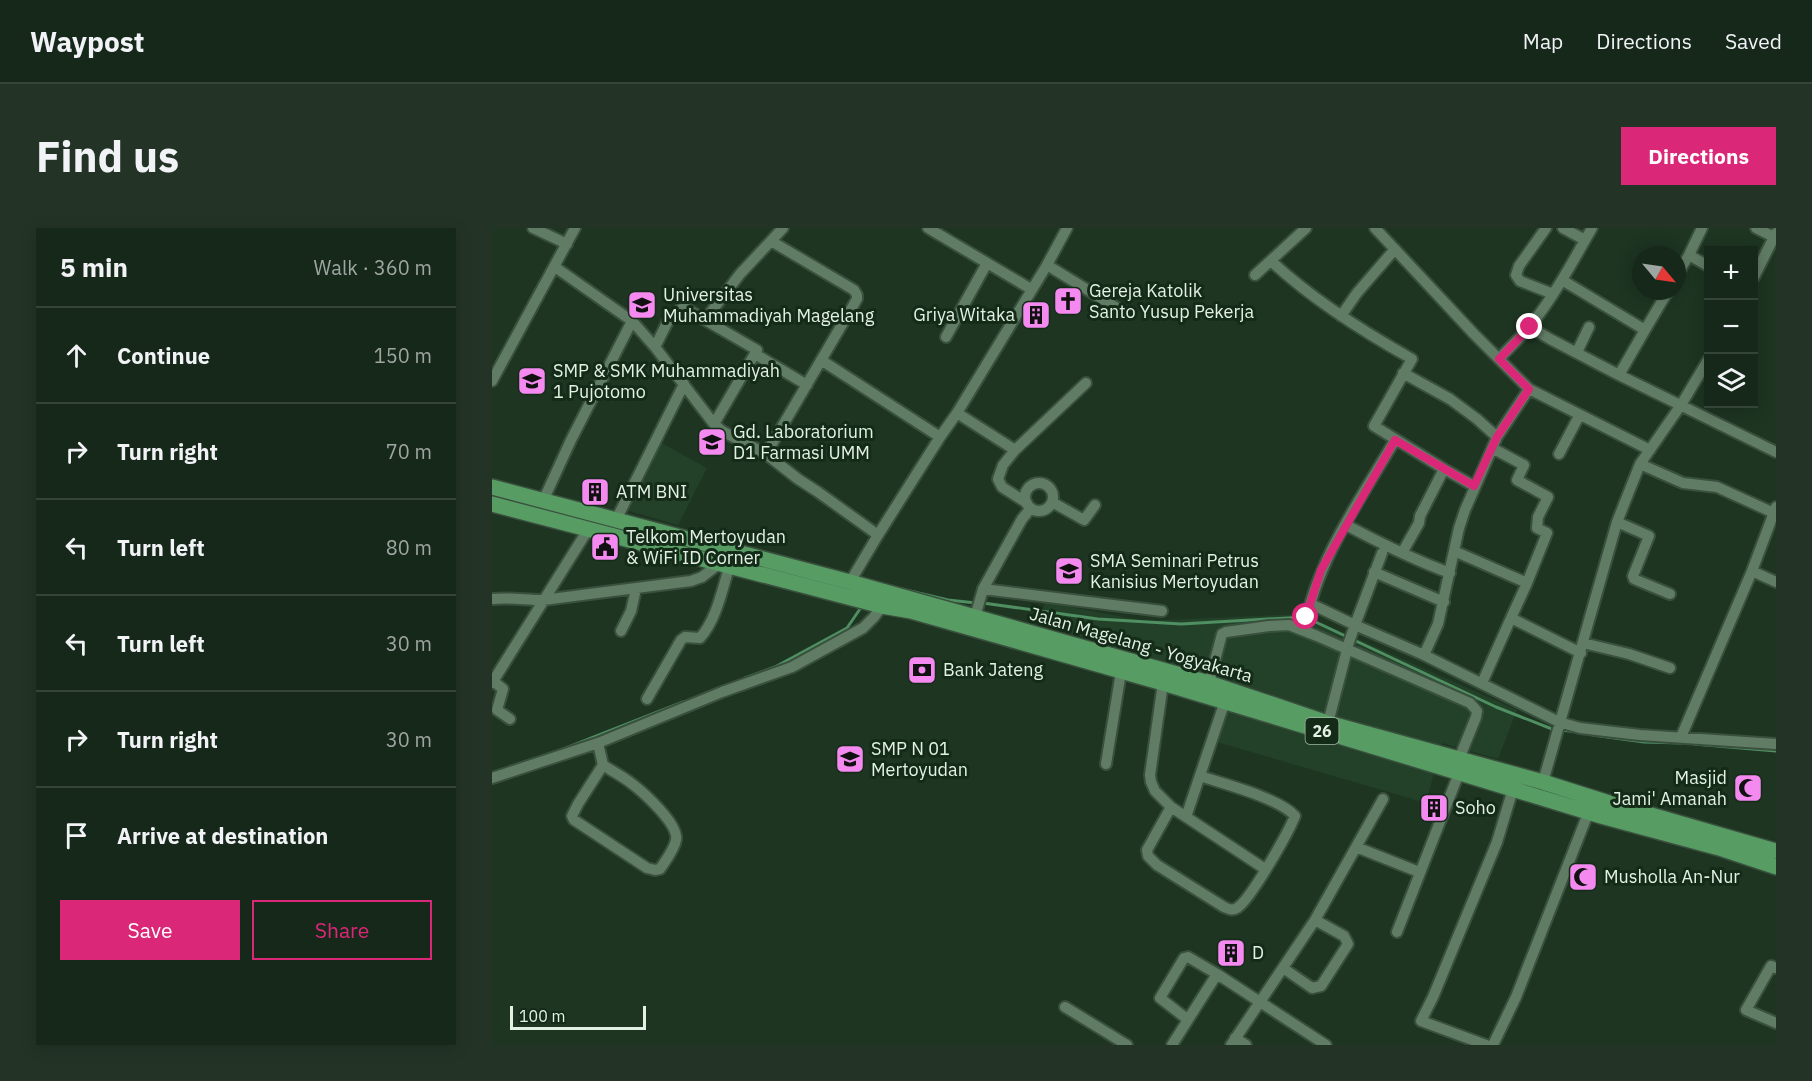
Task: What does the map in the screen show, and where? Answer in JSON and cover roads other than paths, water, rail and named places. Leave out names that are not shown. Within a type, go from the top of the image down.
[{"type":"highway","name":"Jalan Magelang - Yogyakarta","points":[[492,487],[855,584],[911,611],[1004,631],[1209,683],[1459,766],[1513,789],[1719,848],[1776,867]]},
{"type":"highway","name":"Jalan Magelang - Yogyakarta","points":[[492,504],[866,601],[883,599],[976,614],[1004,631],[1121,672],[1459,766],[1543,782],[1677,824],[1776,851]]},
{"type":"street","points":[[533,228],[567,244]]},
{"type":"street","points":[[493,377],[575,228]]},
{"type":"street","points":[[705,320],[740,274],[783,228]]},
{"type":"street","points":[[928,228],[1031,289]]},
{"type":"street","points":[[855,584],[878,535],[957,413],[1067,228]]},
{"type":"street","points":[[1255,275],[1306,228]]},
{"type":"street","points":[[1376,228],[1529,389],[1650,450]]},
{"type":"street","points":[[1546,228],[1519,266],[1516,275],[1521,281],[1553,294]]},
{"type":"street","points":[[1563,228],[1585,240]]},
{"type":"street","points":[[1499,359],[1530,327],[1562,280],[1592,228]]},
{"type":"street","points":[[1686,260],[1702,228]]},
{"type":"street","points":[[1756,228],[1775,236],[1758,269]]},
{"type":"street","points":[[766,454],[857,299],[854,290],[771,241]]},
{"type":"street","points":[[1341,316],[1357,293],[1395,249]]},
{"type":"street","points":[[1689,255],[1704,264]]},
{"type":"street","points":[[1271,261],[1294,282],[1341,316],[1412,359],[1374,426],[1474,486]]},
{"type":"street","points":[[946,337],[987,263]]},
{"type":"street","points":[[1047,265],[1117,308]]},
{"type":"street","points":[[555,267],[632,321],[722,431],[766,454],[878,535]]},
{"type":"street","points":[[1562,280],[1645,330]]},
{"type":"street","points":[[1619,375],[1663,300]]},
{"type":"street","points":[[655,347],[668,321],[681,309],[687,309],[757,350],[714,424]]},
{"type":"street","points":[[543,501],[571,440],[632,321]]},
{"type":"street","points":[[1530,327],[1619,375],[1775,450]]},
{"type":"street","points":[[1577,352],[1589,327]]},
{"type":"street","points":[[755,354],[807,385]]},
{"type":"street","points":[[821,360],[940,438]]},
{"type":"street","points":[[1543,782],[1617,522],[1640,464],[1681,405],[1704,367]]},
{"type":"street","points":[[1403,373],[1450,399],[1478,419],[1497,437]]},
{"type":"street","points":[[976,614],[982,593],[1029,506],[1026,497],[1028,490],[1039,484],[1049,488],[1053,495],[1052,502],[1045,510],[1035,511],[1029,506],[1002,487],[998,479],[1003,465],[1015,450],[1086,383]]},
{"type":"street","points":[[616,520],[684,384]]},
{"type":"street","points":[[1424,656],[1438,624],[1459,528],[1474,486],[1497,437],[1529,389]]},
{"type":"street","points":[[957,413],[1015,450]]},
{"type":"street","points":[[1559,454],[1579,416]]},
{"type":"street","points":[[1304,631],[1321,570],[1395,440]]},
{"type":"street","points":[[1482,683],[1527,584],[1547,532],[1537,528],[1538,517],[1548,497],[1517,480],[1524,465],[1492,448]]},
{"type":"street","points":[[1640,464],[1683,483],[1717,487],[1775,510],[1752,571],[1682,736]]},
{"type":"street","points":[[1402,553],[1419,524],[1420,516],[1444,469]]},
{"type":"street","points":[[1052,502],[1084,520],[1095,505]]},
{"type":"street","points":[[1617,522],[1649,536],[1634,579],[1670,594]]},
{"type":"street","points":[[1346,525],[1402,553],[1450,573]]},
{"type":"street","points":[[510,719],[496,710],[503,689],[493,682],[589,528]]},
{"type":"street","points":[[1454,551],[1527,584]]},
{"type":"street","points":[[1328,723],[1351,637],[1382,553]]},
{"type":"street","points":[[492,599],[508,597],[519,600],[543,600],[691,581],[702,578],[725,564]]},
{"type":"street","points":[[647,699],[681,640],[685,637],[700,638],[703,635],[711,621],[725,564]]},
{"type":"street","points":[[1752,571],[1776,582]]},
{"type":"street","points":[[1374,572],[1444,602]]},
{"type":"street","points":[[621,631],[631,611],[636,589]]},
{"type":"street","points":[[982,593],[1162,610]]},
{"type":"street","points":[[492,778],[598,743],[722,692],[792,667],[862,628],[874,617],[883,599]]},
{"type":"street","points":[[1309,609],[1351,637],[1470,703],[1477,711],[1397,932]]},
{"type":"street","points":[[1511,618],[1582,648],[1629,654],[1670,668]]},
{"type":"street","points":[[1209,683],[1222,634],[1289,625],[1304,631],[1351,637],[1424,656],[1482,683],[1558,728],[1776,744]]},
{"type":"street","points":[[1106,764],[1121,672]]},
{"type":"street","points":[[1163,683],[1150,782],[1155,791],[1171,807],[1265,869]]},
{"type":"street","points":[[1186,818],[1225,701]]},
{"type":"street","points":[[598,743],[603,765],[631,783],[648,798],[675,831],[674,846],[660,869],[647,868],[574,820],[572,816],[578,804],[603,765]]},
{"type":"street","points":[[1171,807],[1147,850],[1148,856],[1157,865],[1230,910],[1236,909],[1256,886],[1294,820],[1294,814],[1268,800],[1200,776]]},
{"type":"street","points":[[1486,1045],[1421,1021],[1497,842],[1513,789]]},
{"type":"street","points":[[1246,1045],[1233,1042],[1315,920],[1383,799]]},
{"type":"street","points":[[1493,1045],[1516,997],[1589,812]]},
{"type":"street","points":[[1356,847],[1419,872]]},
{"type":"street","points":[[1283,968],[1312,988],[1321,986],[1348,944],[1344,936],[1315,920]]},
{"type":"street","points":[[1187,1019],[1160,998],[1184,958],[1188,957],[1326,1045]]},
{"type":"street","points":[[1776,968],[1771,966],[1746,1010],[1776,1023]]},
{"type":"street","points":[[1172,1045],[1217,974]]},
{"type":"street","points":[[1065,1007],[1127,1045]]},
{"type":"waterway","points":[[889,586],[948,600],[976,603]]},
{"type":"waterway","points":[[983,603],[1098,619],[1181,624],[1305,617],[1496,707],[1552,729],[1578,732]]},
{"type":"waterway","points":[[745,678],[775,667],[847,628],[862,606]]},
{"type":"waterway","points":[[561,750],[683,702]]},
{"type":"waterway","points":[[1593,735],[1644,742],[1682,743]]},
{"type":"waterway","points":[[1694,744],[1776,751]]},
{"type":"place","name":"Gereja Katolik Santo Yusup Pekerja","points":[[1068,301]]},
{"type":"place","name":"Universitas Muhammadiyah Magelang","points":[[642,305]]},
{"type":"place","name":"Griya Witaka","points":[[1036,315]]},
{"type":"place","name":"SMP & SMK Muhammadiyah 1 Pujotomo","points":[[532,381]]},
{"type":"place","name":"Gd. Laboratorium D1 Farmasi UMM","points":[[712,442]]},
{"type":"place","name":"ATM BNI","points":[[595,492]]},
{"type":"place","name":"Telkom Mertoyudan & WiFi ID Corner","points":[[605,547]]},
{"type":"place","name":"SMA Seminari Petrus Kanisius Mertoyudan","points":[[1069,571]]},
{"type":"place","name":"Bank Jateng","points":[[922,670]]},
{"type":"place","name":"SMP N 01 Mertoyudan","points":[[850,759]]},
{"type":"place","name":"Masjid Jami' Amanah","points":[[1748,788]]},
{"type":"place","name":"Soho","points":[[1434,808]]},
{"type":"place","name":"Musholla An-Nur","points":[[1583,877]]},
{"type":"place","name":"D","points":[[1231,953]]}]
